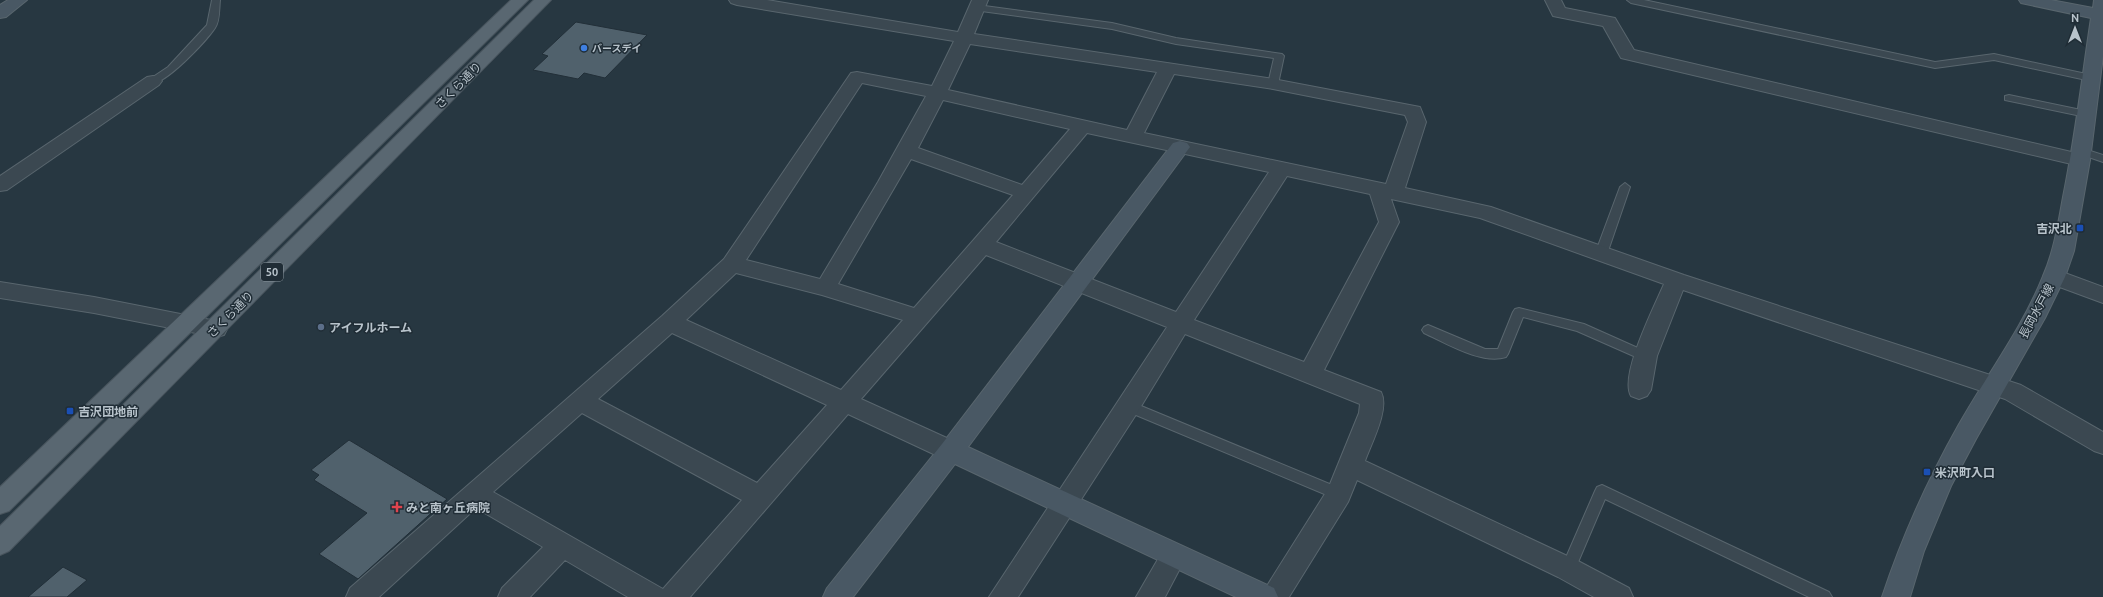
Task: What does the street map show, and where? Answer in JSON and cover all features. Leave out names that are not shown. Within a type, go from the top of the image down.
[{"type":"main road","points":[[0,13],[19,0]]},
{"type":"main road","name":"さくら通り","points":[[0,503],[520,0]]},
{"type":"main road","name":"さくら通り","points":[[0,543],[216,329],[543,0]]},
{"type":"main road","points":[[2027,0],[2101,7]]},
{"type":"main road","name":"長岡水戸線","points":[[1896,597],[1911,551],[1940,486],[1967,432],[2034,318],[2054,277],[2063,251],[2081,156],[2090,78],[2100,44],[2101,7]]},
{"type":"main road","points":[[837,597],[951,451],[1180,147]]},
{"type":"main road","points":[[951,451],[1264,597]]},
{"type":"street","points":[[738,0],[965,38],[1273,84],[1413,111],[1417,122],[1386,190],[1389,222],[1310,374]]},
{"type":"street","points":[[1553,0],[1559,12],[1609,22],[1627,54],[2081,156]]},
{"type":"street","points":[[825,288],[908,151],[965,38],[978,4]]},
{"type":"street","points":[[1133,136],[1168,68]]},
{"type":"street","points":[[360,597],[474,494],[670,322],[732,264],[857,77],[938,93],[1083,126],[1484,212],[1676,280],[2013,392],[2103,444]]},
{"type":"street","points":[[0,185],[153,81]]},
{"type":"street","points":[[673,597],[760,496],[982,245],[1083,126]]},
{"type":"street","points":[[908,151],[1026,193]]},
{"type":"street","points":[[1003,597],[1129,406],[1180,324],[1282,168]]},
{"type":"street","points":[[982,245],[1374,399],[1371,413],[1339,494],[1274,597]]},
{"type":"street","points":[[732,264],[825,288],[918,317]]},
{"type":"street","points":[[2054,277],[2103,295]]},
{"type":"street","points":[[1639,390],[1645,356],[1676,280]]},
{"type":"street","points":[[0,290],[94,305],[216,329]]},
{"type":"street","points":[[670,322],[951,451]]},
{"type":"street","points":[[580,401],[760,496]]},
{"type":"street","points":[[1351,466],[1568,570],[1619,597]]},
{"type":"street","points":[[474,494],[653,597]]},
{"type":"street","points":[[512,597],[562,546]]},
{"type":"street","points":[[1150,597],[1174,555]]},
{"type":"lane","points":[[153,81],[171,69],[212,26],[216,0]]},
{"type":"lane","points":[[1631,0],[1935,65],[1994,57],[2090,78]]},
{"type":"lane","points":[[978,4],[1112,26],[1176,41],[1279,56],[1273,84]]},
{"type":"lane","points":[[2009,98],[2086,114]]},
{"type":"lane","points":[[2081,156],[2103,159]]},
{"type":"lane","points":[[1601,254],[1625,187]]},
{"type":"lane","points":[[1428,330],[1484,354],[1502,354],[1519,312],[1580,327],[1645,356]]},
{"type":"lane","points":[[1129,406],[1339,494]]},
{"type":"lane","points":[[1568,570],[1602,491],[1824,597]]},
{"type":"building","points":[[576,22],[647,35],[605,78],[584,73],[578,79],[533,70],[548,56],[542,54]]},
{"type":"building","name":"みと南ヶ丘病院","points":[[349,440],[447,499],[358,579],[319,554],[367,513],[314,480],[319,475],[311,470]]},
{"type":"building","points":[[63,567],[87,580],[67,597],[28,597]]},
{"type":"place","name":"バースデイ","points":[[584,48]]},
{"type":"place","name":"吉沢北","points":[[2080,228]]},
{"type":"place","name":"アイフルホーム","points":[[321,327]]},
{"type":"place","name":"吉沢団地前","points":[[70,411]]},
{"type":"place","name":"米沢町入口","points":[[1927,472]]},
{"type":"place","name":"みと南ヶ丘病院","points":[[397,507]]}]
